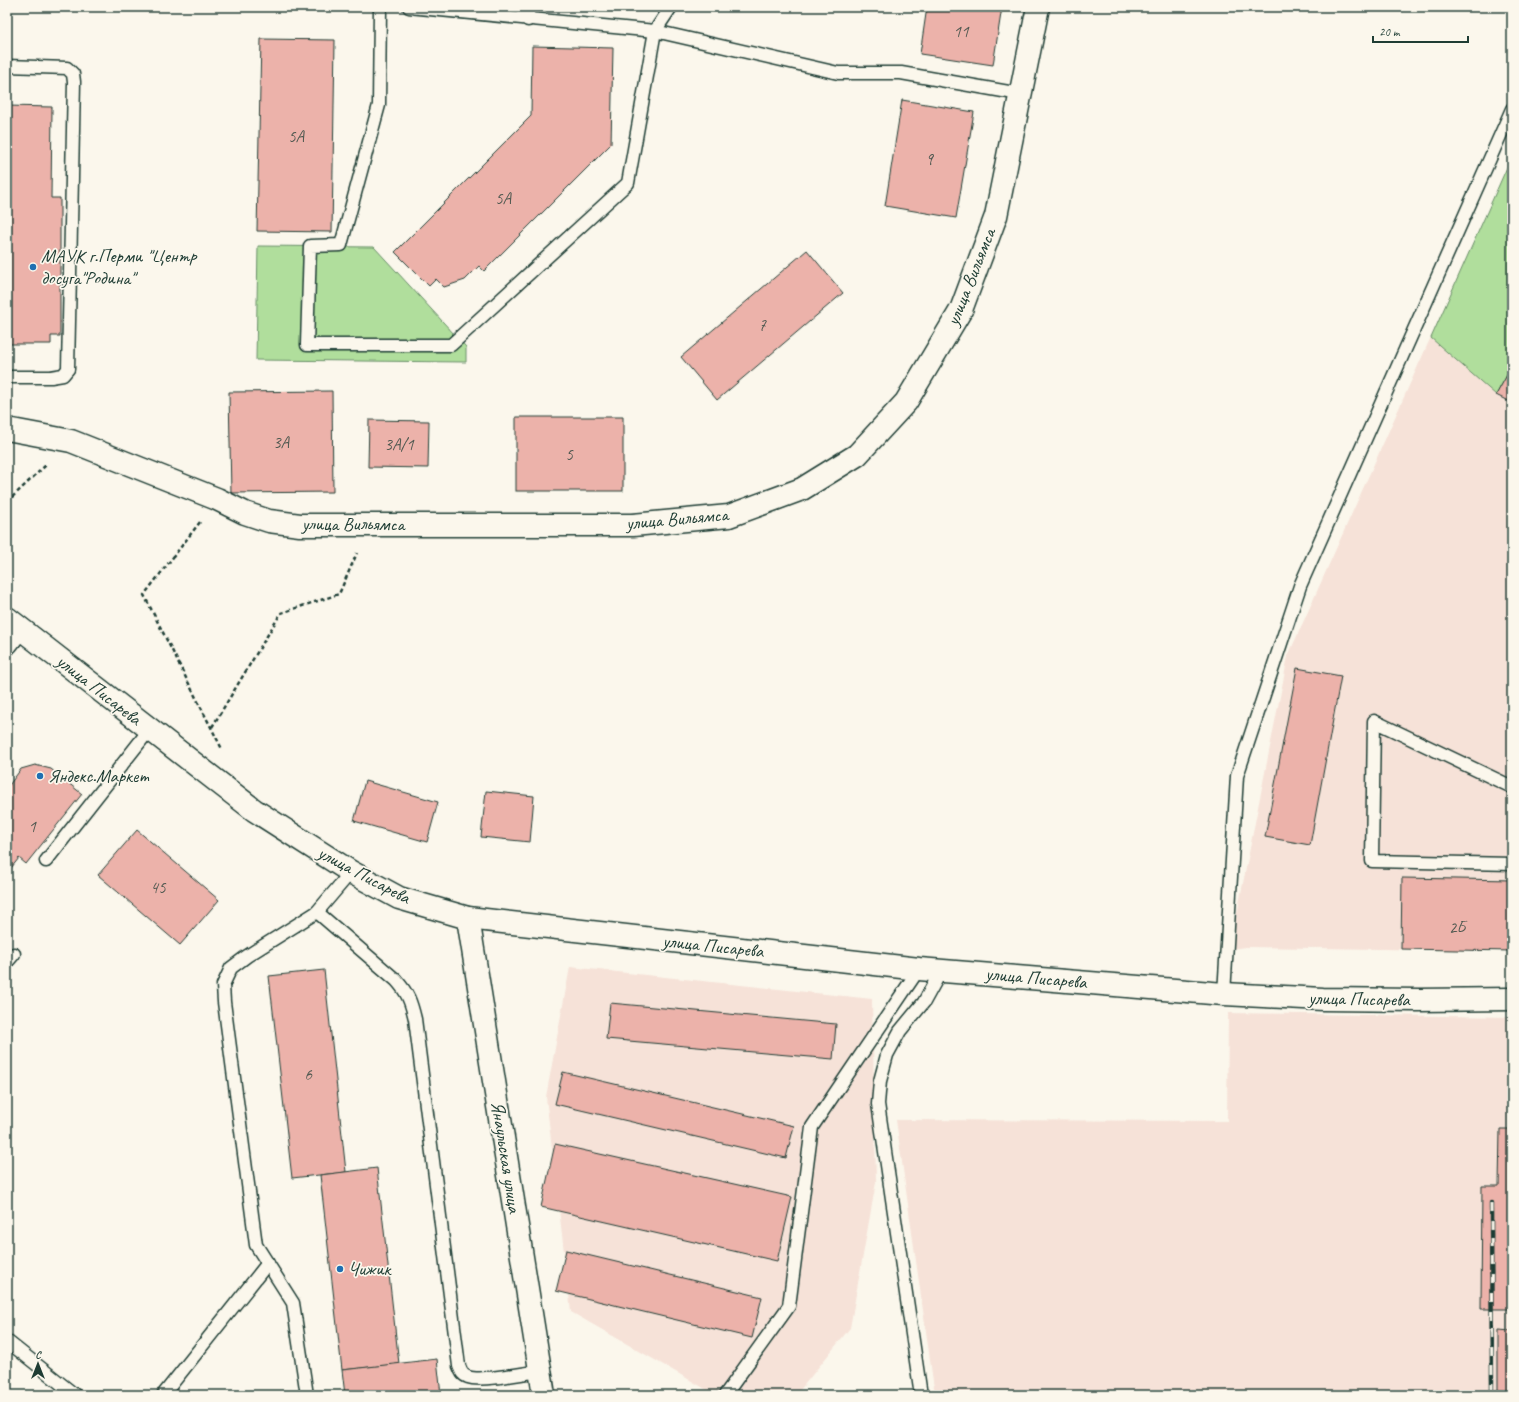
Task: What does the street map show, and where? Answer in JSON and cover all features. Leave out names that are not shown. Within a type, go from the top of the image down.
[{"type":"street","name":"улица Вильямса","points":[[7,429],[71,442],[218,499],[246,513],[269,521],[300,524],[633,524],[729,516],[802,489],[857,455],[906,402],[961,310],[996,216],[1038,7]]},
{"type":"street","name":"улица Писарева","points":[[11,630],[150,729],[254,810],[351,872],[399,898],[468,918],[919,969],[1224,994],[1323,999],[1512,999]]},
{"type":"street","name":"Янаульская улица","points":[[468,918],[544,1395]]},
{"type":"lane","points":[[380,7],[379,105],[341,245],[310,246],[307,345],[451,345],[628,183],[655,32],[671,7]]},
{"type":"lane","points":[[409,7],[655,32],[838,73],[901,73],[1020,94]]},
{"type":"lane","points":[[528,7],[528,20]]},
{"type":"lane","points":[[7,66],[67,68],[73,74],[74,82],[68,369],[63,375],[51,378],[7,377]]},
{"type":"lane","points":[[1224,994],[1237,776],[1300,586],[1512,109]]},
{"type":"lane","points":[[1512,787],[1374,721],[1372,861],[1512,864]]},
{"type":"lane","points":[[46,861],[150,729]]},
{"type":"lane","points":[[307,1395],[293,1303],[256,1245],[223,985],[231,968],[247,956],[317,912],[351,872]]},
{"type":"lane","points":[[317,912],[396,980],[405,990],[411,1003],[415,1019],[459,1366],[462,1374],[479,1379],[540,1371]]},
{"type":"lane","points":[[725,1395],[789,1306],[812,1127],[919,969]]},
{"type":"lane","points":[[921,1395],[878,1104],[880,1081],[887,1055],[900,1031],[924,1002],[941,970]]},
{"type":"lane","points":[[163,1395],[268,1262]]},
{"type":"lane","points":[[7,1341],[75,1395]]},
{"type":"path","points":[[7,502],[71,442]]},
{"type":"path","points":[[218,499],[144,595],[225,755]]},
{"type":"path","points":[[211,727],[281,613],[339,594],[370,524]]},
{"type":"shaded area","points":[[1512,156],[1512,951],[1246,947],[1230,949],[1288,656]]},
{"type":"shaded area","points":[[570,967],[872,999],[876,1182],[850,1328],[796,1395],[716,1395],[571,1312],[546,1097]]},
{"type":"shaded area","points":[[1228,1013],[1512,1017],[1512,1395],[935,1395],[896,1120],[1227,1121]]},
{"type":"green space","points":[[1512,156],[1512,366],[1496,395],[1431,338]]},
{"type":"green space","points":[[258,246],[374,247],[466,347],[466,362],[256,360]]},
{"type":"building","points":[[927,7],[1002,7],[993,65],[920,54]]},
{"type":"building","points":[[261,39],[335,40],[332,232],[257,231]]},
{"type":"building","points":[[532,46],[613,48],[611,144],[484,271],[479,266],[465,280],[444,287],[436,279],[429,286],[395,252],[531,116]]},
{"type":"building","points":[[902,100],[974,112],[956,218],[885,206]]},
{"type":"building","name":"МАУК г.Перми \"Центр досуга\"Родина\"","points":[[7,106],[52,107],[51,198],[60,198],[60,336],[51,336],[51,344],[7,344]]},
{"type":"building","points":[[807,250],[843,293],[717,400],[681,357]]},
{"type":"building","points":[[1512,366],[1512,403],[1496,395]]},
{"type":"building","points":[[332,391],[333,492],[231,493],[229,392]]},
{"type":"building","points":[[516,417],[623,417],[623,491],[516,491]]},
{"type":"building","points":[[369,420],[429,421],[428,468],[368,467]]},
{"type":"building","points":[[1297,668],[1341,676],[1310,845],[1265,837]]},
{"type":"building","points":[[35,765],[51,769],[82,794],[26,864],[19,858],[7,873],[7,788],[21,769]]},
{"type":"building","points":[[365,781],[438,802],[427,842],[354,821]]},
{"type":"building","points":[[486,791],[534,796],[530,842],[481,837]]},
{"type":"building","points":[[137,830],[219,900],[180,945],[98,875]]},
{"type":"building","points":[[1402,878],[1512,880],[1512,951],[1401,949]]},
{"type":"building","points":[[324,970],[346,1172],[292,1178],[269,976]]},
{"type":"building","points":[[610,1003],[836,1024],[833,1059],[606,1039]]},
{"type":"building","points":[[563,1072],[794,1126],[786,1158],[555,1104]]},
{"type":"building","points":[[1500,1129],[1512,1129],[1512,1309],[1481,1309],[1482,1186],[1499,1186]]},
{"type":"building","points":[[555,1144],[792,1197],[777,1261],[541,1207]]},
{"type":"building","points":[[377,1168],[399,1364],[342,1370],[320,1175]]},
{"type":"building","points":[[566,1250],[762,1297],[752,1338],[556,1291]]},
{"type":"building","points":[[1498,1330],[1512,1331],[1512,1395],[1498,1395]]},
{"type":"building","points":[[437,1359],[441,1395],[345,1395],[342,1370]]},
{"type":"railway","points":[[1491,1203],[1492,1395]]},
{"type":"place","name":"МАУК г.Перми \"Центр досуга\"Родина\"","points":[[33,267]]},
{"type":"place","name":"Яндекс.Маркет","points":[[40,776]]},
{"type":"place","name":"Чижик","points":[[340,1269]]}]
